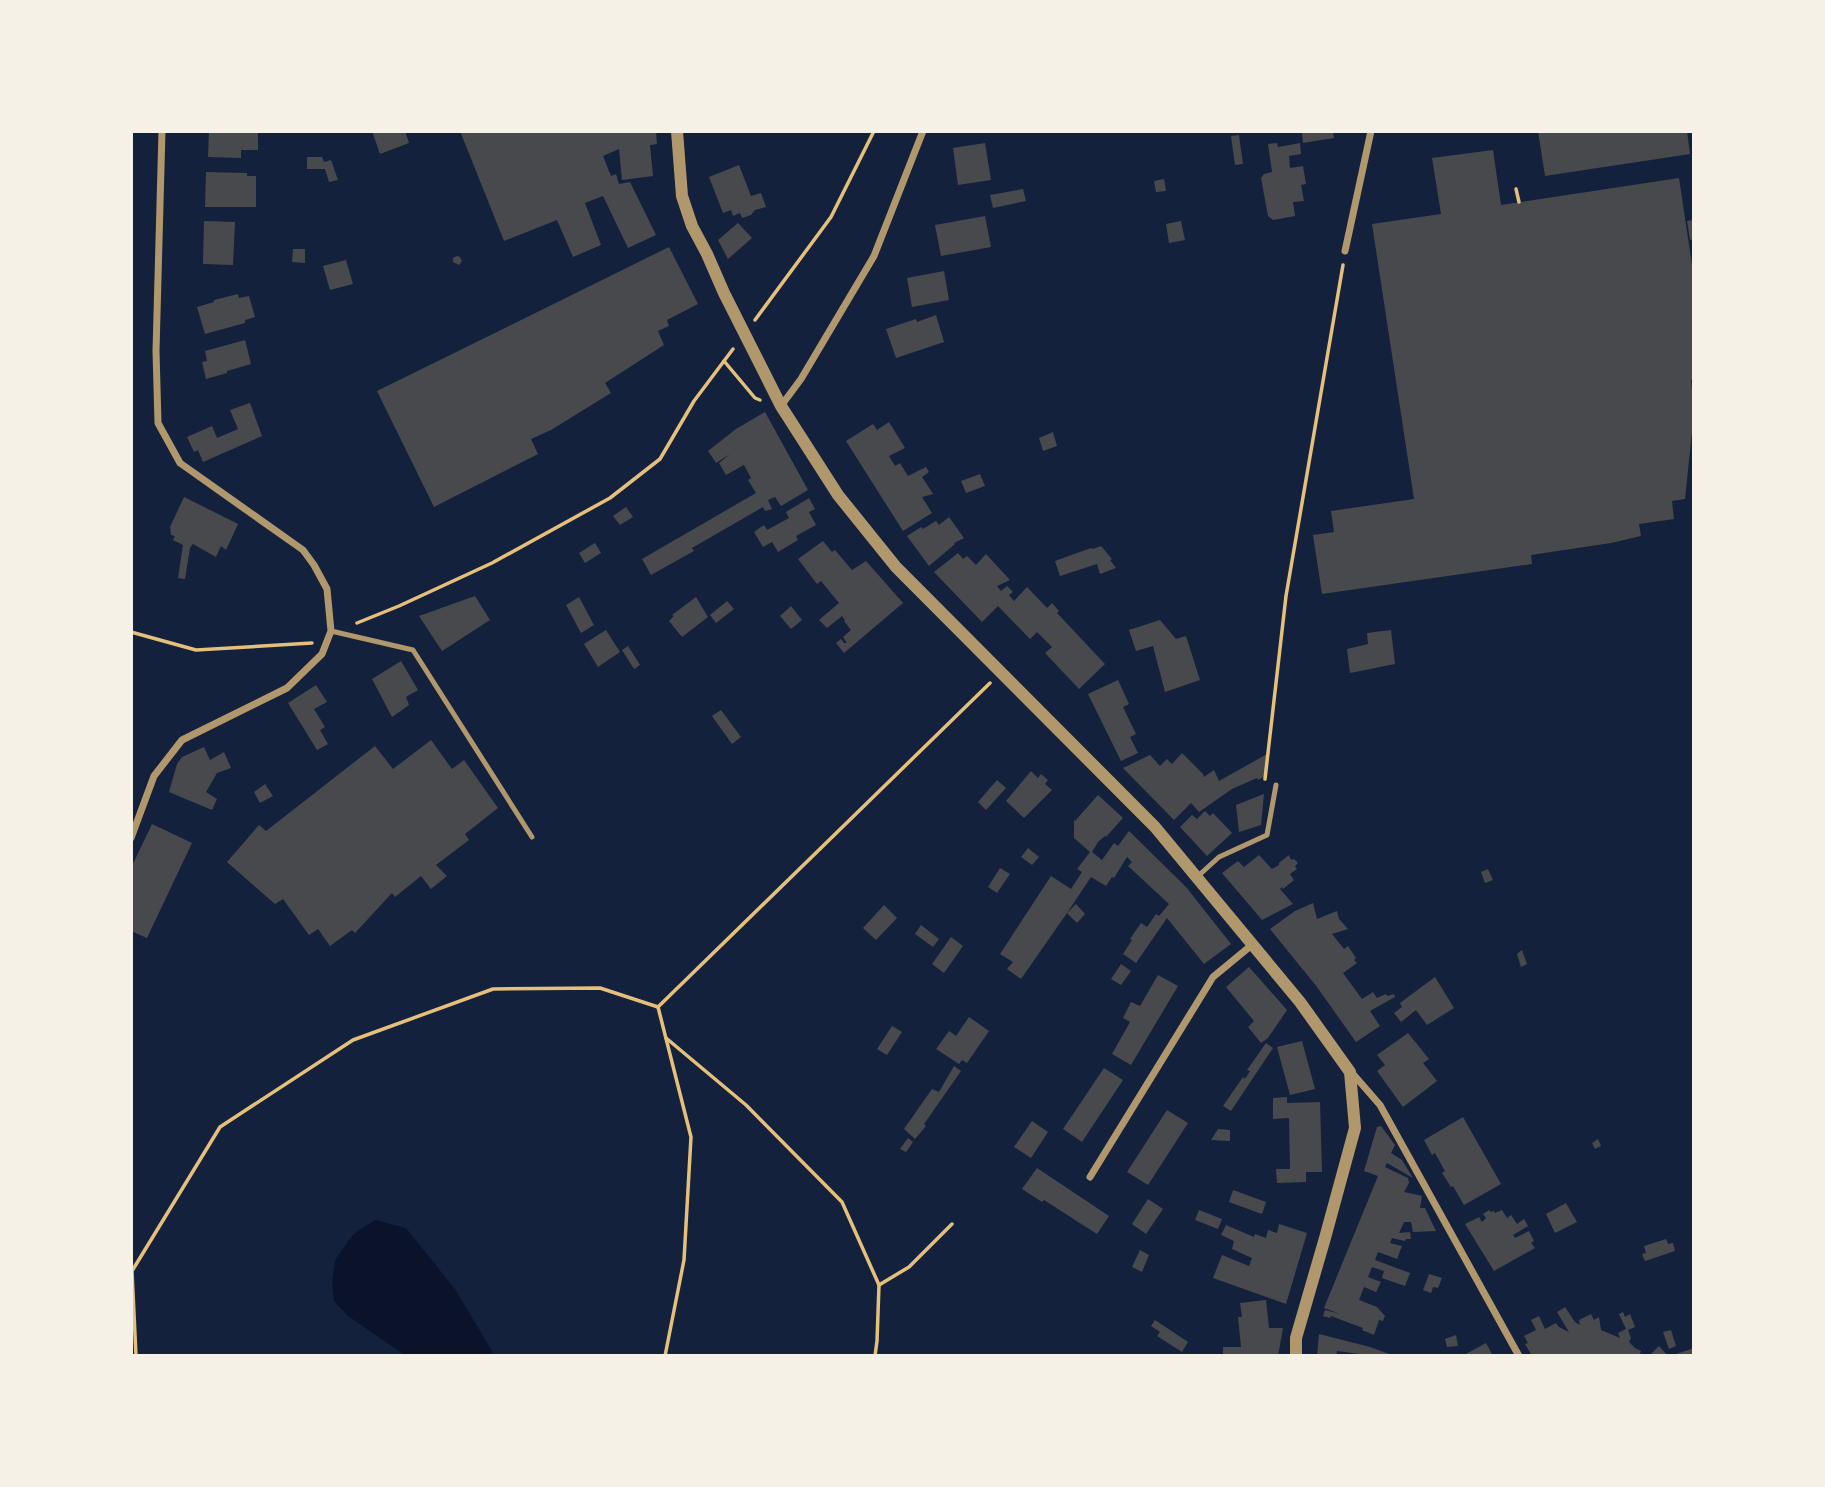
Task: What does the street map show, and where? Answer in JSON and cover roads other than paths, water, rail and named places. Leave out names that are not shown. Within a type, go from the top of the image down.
[{"type":"street","points":[[131,838],[155,776],[182,740],[287,688],[322,654],[331,631],[327,589],[303,550],[180,463],[158,423],[156,351],[162,131]]},
{"type":"street","points":[[677,131],[682,196],[692,226],[781,406],[838,495],[896,567],[1155,827],[1300,1002],[1350,1072],[1380,1105],[1519,1356]]},
{"type":"street","points":[[781,406],[801,379],[874,256],[923,131]]},
{"type":"street","points":[[1345,251],[1371,131]]},
{"type":"street","points":[[1090,1177],[1213,977],[1253,944]]},
{"type":"street","points":[[1296,1356],[1296,1338],[1355,1128],[1350,1072]]},
{"type":"lane","points":[[331,631],[413,650],[533,837]]},
{"type":"lane","points":[[1196,877],[1219,857],[1267,835],[1276,785]]},
{"type":"water","points":[[375,1220],[406,1228],[455,1289],[493,1356],[406,1356],[348,1316],[334,1301],[332,1283],[335,1260],[351,1237]]}]
